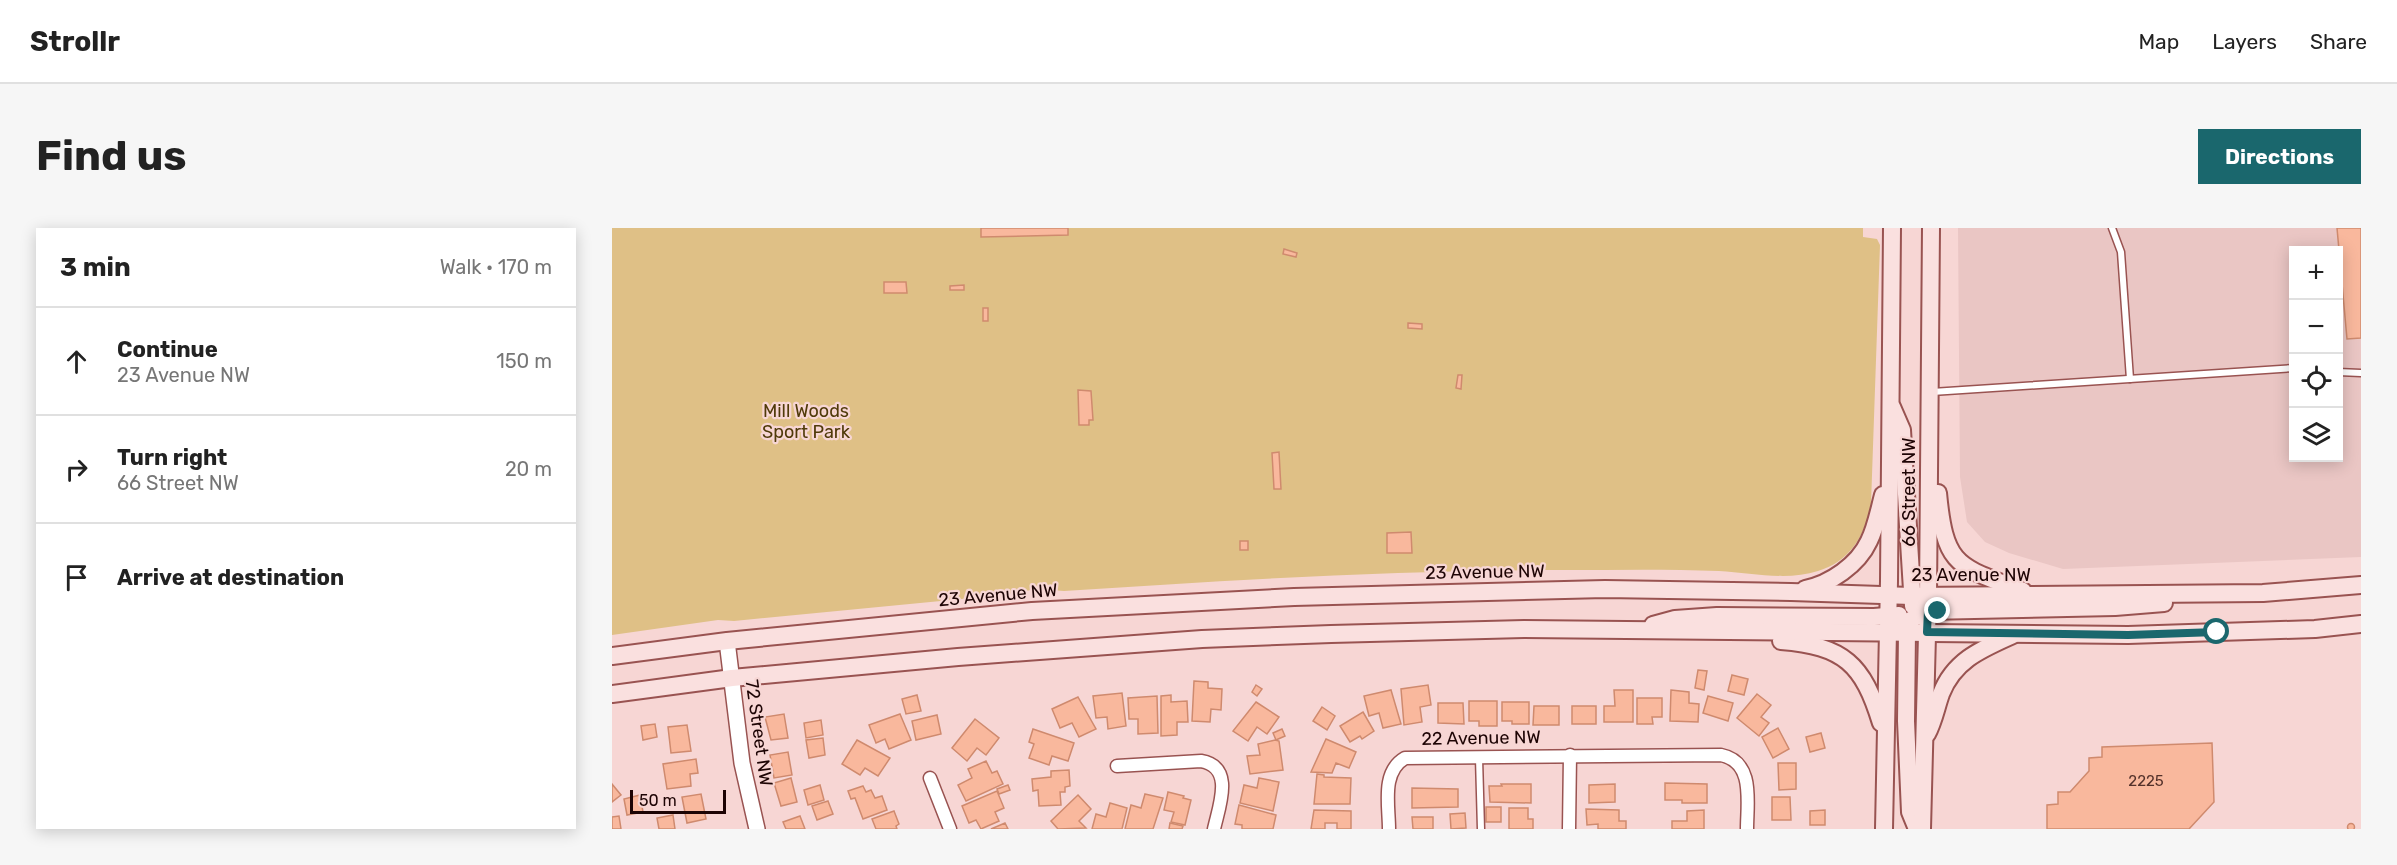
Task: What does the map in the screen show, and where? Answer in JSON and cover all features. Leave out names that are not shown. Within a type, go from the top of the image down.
[{"type":"main road","name":"66 Street NW","points":[[1892,228],[1888,595],[1927,632],[1919,829]]},
{"type":"main road","name":"66 Street NW","points":[[1884,829],[1885,735],[1909,615],[1929,449],[1931,228]]},
{"type":"main road","points":[[1889,400],[1902,430],[1909,615],[1906,722],[1910,812],[1919,829]]},
{"type":"main road","points":[[1929,449],[1938,491],[1941,521],[1947,543],[1957,561],[1975,573],[2032,594]]},
{"type":"main road","points":[[1791,592],[1821,584],[1840,574],[1864,551],[1873,530],[1888,477]]},
{"type":"main road","name":"23 Avenue NW","points":[[612,694],[732,678],[958,657],[1202,639],[1524,629],[1734,631],[1909,615],[2032,594],[2263,593],[2361,585]]},
{"type":"main road","name":"23 Avenue NW","points":[[612,656],[727,641],[1032,611],[1223,600],[1582,590],[1888,595]]},
{"type":"main road","points":[[1635,630],[1676,618],[1909,615],[2115,607],[2263,593]]},
{"type":"main road","points":[[1927,632],[2128,635],[2315,629],[2361,624]]},
{"type":"main road","points":[[1734,631],[1821,647],[1844,658],[1852,664],[1872,695],[1885,735]]},
{"type":"main road","points":[[1923,740],[1935,720],[1941,694],[1955,668],[1980,651],[2018,633]]},
{"type":"street","name":"72 Street NW","points":[[727,641],[742,762],[757,829]]},
{"type":"street","points":[[1569,755],[1569,829]]},
{"type":"street","name":"22 Avenue NW","points":[[1389,829],[1389,776],[1396,764],[1405,758],[1721,755],[1730,757],[1740,764],[1747,785],[1747,829]]},
{"type":"street","points":[[1117,765],[1201,762],[1212,765],[1222,777],[1223,786],[1214,829]]},
{"type":"street","points":[[930,778],[950,829]]},
{"type":"lane","points":[[2112,228],[2121,252],[2130,379]]},
{"type":"lane","points":[[1929,392],[2289,368]]},
{"type":"lane","points":[[2343,372],[2361,373]]},
{"type":"lane","points":[[1478,756],[1481,829]]},
{"type":"shaded area","points":[[1958,228],[2361,228],[2361,557],[2063,569],[2009,553],[1985,542],[1967,522],[1960,477]]},
{"type":"green space","name":"Mill Woods Sport Park","points":[[612,228],[1863,228],[1863,237],[1877,239],[1880,245],[1871,504],[1865,526],[1848,554],[1830,567],[1794,576],[1681,570],[1502,570],[1314,576],[1064,591],[1037,589],[1003,595],[734,621],[718,620],[612,635]]},
{"type":"building","points":[[981,228],[1068,228],[1068,235],[981,237]]},
{"type":"building","points":[[2337,228],[2361,228],[2361,338],[2347,339],[2343,295],[2343,246],[2339,246]]},
{"type":"building","points":[[1284,249],[1297,253],[1296,257],[1283,254]]},
{"type":"building","points":[[884,282],[906,282],[907,293],[884,293]]},
{"type":"building","points":[[964,285],[964,290],[950,290],[950,286]]},
{"type":"building","points":[[983,308],[988,308],[988,321],[983,321]]},
{"type":"building","points":[[1408,323],[1422,324],[1422,329],[1408,328]]},
{"type":"building","points":[[1458,375],[1462,375],[1461,389],[1456,388]]},
{"type":"building","points":[[1078,390],[1091,391],[1093,420],[1089,420],[1089,425],[1079,425]]},
{"type":"building","points":[[1279,452],[1281,489],[1274,489],[1272,453]]},
{"type":"building","points":[[1411,532],[1412,553],[1387,553],[1387,533]]},
{"type":"building","points":[[1240,541],[1248,541],[1248,550],[1240,550]]},
{"type":"building","points":[[1698,670],[1707,671],[1704,690],[1695,688]]},
{"type":"building","points":[[1732,675],[1748,679],[1744,695],[1728,691]]},
{"type":"building","points":[[1194,681],[1208,682],[1208,688],[1222,689],[1221,710],[1211,709],[1210,722],[1192,721]]},
{"type":"building","points":[[1256,685],[1262,689],[1257,696],[1252,692]]},
{"type":"building","points":[[1428,685],[1431,705],[1420,707],[1422,722],[1404,725],[1401,689]]},
{"type":"building","points":[[1391,690],[1401,724],[1383,728],[1379,713],[1369,716],[1364,696]]},
{"type":"building","points":[[1614,690],[1633,690],[1633,722],[1604,722],[1604,706],[1615,706]]},
{"type":"building","points":[[1671,690],[1689,692],[1689,703],[1699,704],[1698,722],[1670,721]]},
{"type":"building","points":[[1122,693],[1126,726],[1108,729],[1107,717],[1096,718],[1093,696]]},
{"type":"building","points":[[1757,694],[1771,705],[1761,717],[1769,723],[1759,736],[1737,718]]},
{"type":"building","points":[[917,695],[921,711],[906,714],[902,699]]},
{"type":"building","points":[[1171,695],[1171,702],[1187,701],[1188,722],[1177,722],[1177,735],[1161,736],[1161,696]]},
{"type":"building","points":[[1157,696],[1158,733],[1138,734],[1138,719],[1129,719],[1128,698]]},
{"type":"building","points":[[1708,696],[1733,703],[1728,721],[1703,713]]},
{"type":"building","points":[[1078,697],[1096,729],[1079,737],[1072,723],[1060,728],[1052,709]]},
{"type":"building","points":[[1637,698],[1662,698],[1662,717],[1652,717],[1653,724],[1637,724]]},
{"type":"building","points":[[1469,701],[1497,701],[1497,726],[1479,726],[1479,721],[1469,721]]},
{"type":"building","points":[[1256,702],[1279,717],[1267,734],[1257,727],[1248,741],[1233,731]]},
{"type":"building","points":[[1502,702],[1529,702],[1529,724],[1512,724],[1512,721],[1502,721]]},
{"type":"building","points":[[1438,703],[1463,703],[1464,724],[1438,723]]},
{"type":"building","points":[[1534,706],[1559,706],[1559,725],[1533,725]]},
{"type":"building","points":[[1572,706],[1596,706],[1596,724],[1572,724]]},
{"type":"building","points":[[1322,707],[1335,716],[1327,730],[1313,721]]},
{"type":"building","points":[[1363,712],[1374,731],[1362,739],[1360,736],[1350,742],[1340,726]]},
{"type":"building","points":[[784,714],[788,738],[771,740],[765,717]]},
{"type":"building","points":[[900,714],[911,740],[889,749],[885,739],[876,743],[869,725]]},
{"type":"building","points":[[937,715],[941,734],[916,740],[912,721]]},
{"type":"building","points":[[975,719],[999,738],[986,755],[977,748],[967,761],[952,748]]},
{"type":"building","points":[[821,720],[823,735],[806,738],[804,723]]},
{"type":"building","points":[[655,724],[657,737],[643,740],[641,726]]},
{"type":"building","points":[[687,725],[691,751],[671,753],[668,727]]},
{"type":"building","points":[[1778,728],[1789,749],[1773,758],[1762,737]]},
{"type":"building","points":[[1033,729],[1074,743],[1068,761],[1052,756],[1049,765],[1029,758],[1034,744],[1029,742]]},
{"type":"building","points":[[1282,729],[1285,736],[1276,740],[1273,733]]},
{"type":"building","points":[[1821,733],[1825,748],[1810,752],[1806,737]]},
{"type":"building","points":[[823,738],[825,755],[809,758],[806,740]]},
{"type":"building","points":[[1326,739],[1356,752],[1349,768],[1336,763],[1332,773],[1311,772]]},
{"type":"building","points":[[857,740],[890,758],[878,776],[865,768],[860,775],[842,764]]},
{"type":"building","points":[[1279,741],[1283,770],[1250,774],[1247,756],[1260,755],[1258,744]]},
{"type":"building","points":[[2212,743],[2214,802],[2189,829],[2047,829],[2047,805],[2058,804],[2058,792],[2070,792],[2089,771],[2089,758],[2102,757],[2102,747]]},
{"type":"building","points":[[788,752],[792,775],[774,778],[770,755]]},
{"type":"building","points":[[696,759],[698,773],[690,774],[691,786],[667,789],[663,764]]},
{"type":"building","points":[[986,761],[992,773],[997,771],[1003,784],[966,801],[958,785],[972,778],[968,769]]},
{"type":"building","points":[[1778,763],[1796,763],[1796,789],[1779,790]]},
{"type":"building","points":[[1069,770],[1070,786],[1065,787],[1065,792],[1060,792],[1061,805],[1039,806],[1038,790],[1033,791],[1032,779],[1051,777],[1051,771]]},
{"type":"building","points":[[1317,774],[1324,775],[1324,777],[1351,778],[1350,804],[1314,804]]},
{"type":"building","points":[[791,778],[797,802],[781,806],[774,783]]},
{"type":"building","points":[[1259,778],[1279,782],[1273,811],[1240,803],[1244,785],[1257,788]]},
{"type":"building","points":[[1665,783],[1707,784],[1707,803],[1665,800]]},
{"type":"building","points":[[612,784],[621,795],[612,802]]},
{"type":"building","points":[[1501,784],[1531,784],[1531,803],[1490,802],[1489,786],[1502,786]]},
{"type":"building","points":[[1615,784],[1615,802],[1589,803],[1589,785]]},
{"type":"building","points":[[820,785],[824,800],[808,805],[804,790]]},
{"type":"building","points":[[1008,785],[1010,790],[999,794],[997,789]]},
{"type":"building","points":[[863,786],[866,792],[871,790],[875,798],[882,796],[887,810],[863,819],[855,798],[851,799],[848,791]]},
{"type":"building","points":[[1412,788],[1458,789],[1458,807],[1412,808]]},
{"type":"building","points":[[997,791],[1004,808],[995,812],[999,821],[981,829],[976,820],[969,823],[962,806]]},
{"type":"building","points":[[1168,792],[1191,800],[1185,825],[1171,822],[1174,812],[1164,810]]},
{"type":"building","points":[[701,794],[706,819],[687,823],[682,797]]},
{"type":"building","points":[[1145,794],[1163,798],[1153,829],[1125,829],[1131,805],[1141,808]]},
{"type":"building","points":[[640,795],[643,812],[627,815],[624,799]]},
{"type":"building","points":[[1078,795],[1091,809],[1079,821],[1086,828],[1058,829],[1051,821]]},
{"type":"building","points":[[1772,797],[1790,797],[1791,820],[1772,820]]},
{"type":"building","points":[[828,801],[833,814],[817,820],[812,806]]},
{"type":"building","points":[[1110,803],[1127,808],[1122,829],[1092,829],[1096,814],[1106,817]]},
{"type":"building","points":[[1239,805],[1276,815],[1273,829],[1242,829],[1242,825],[1235,824]]},
{"type":"building","points":[[1486,807],[1501,807],[1501,822],[1486,822]]},
{"type":"building","points":[[1509,808],[1528,808],[1528,819],[1533,819],[1533,829],[1509,829]]},
{"type":"building","points":[[1586,809],[1619,810],[1619,821],[1626,821],[1626,829],[1598,829],[1598,824],[1587,825]]},
{"type":"building","points":[[1314,810],[1351,811],[1351,829],[1337,829],[1337,823],[1325,823],[1325,829],[1311,829]]},
{"type":"building","points":[[1704,810],[1704,829],[1672,829],[1672,821],[1687,821],[1687,811]]},
{"type":"building","points":[[1825,810],[1825,825],[1810,825],[1810,811]]},
{"type":"building","points":[[894,811],[899,824],[896,826],[897,829],[876,829],[872,819]]},
{"type":"building","points":[[1465,813],[1466,828],[1451,829],[1450,814]]},
{"type":"building","points":[[673,815],[675,829],[659,829],[657,818]]},
{"type":"building","points":[[619,816],[621,829],[612,829],[612,817]]},
{"type":"building","points":[[800,816],[805,829],[786,829],[783,822]]},
{"type":"building","points":[[1412,817],[1433,817],[1433,829],[1413,829]]},
{"type":"building","points":[[1005,823],[1008,829],[991,829]]},
{"type":"building","points":[[1170,823],[1183,826],[1182,829],[1169,829]]},
{"type":"building","points":[[2351,824],[2354,827],[2351,830],[2348,827]]},
{"type":"route","points":[[1938,611],[1928,611],[1927,632],[2128,635],[2217,632]]}]
